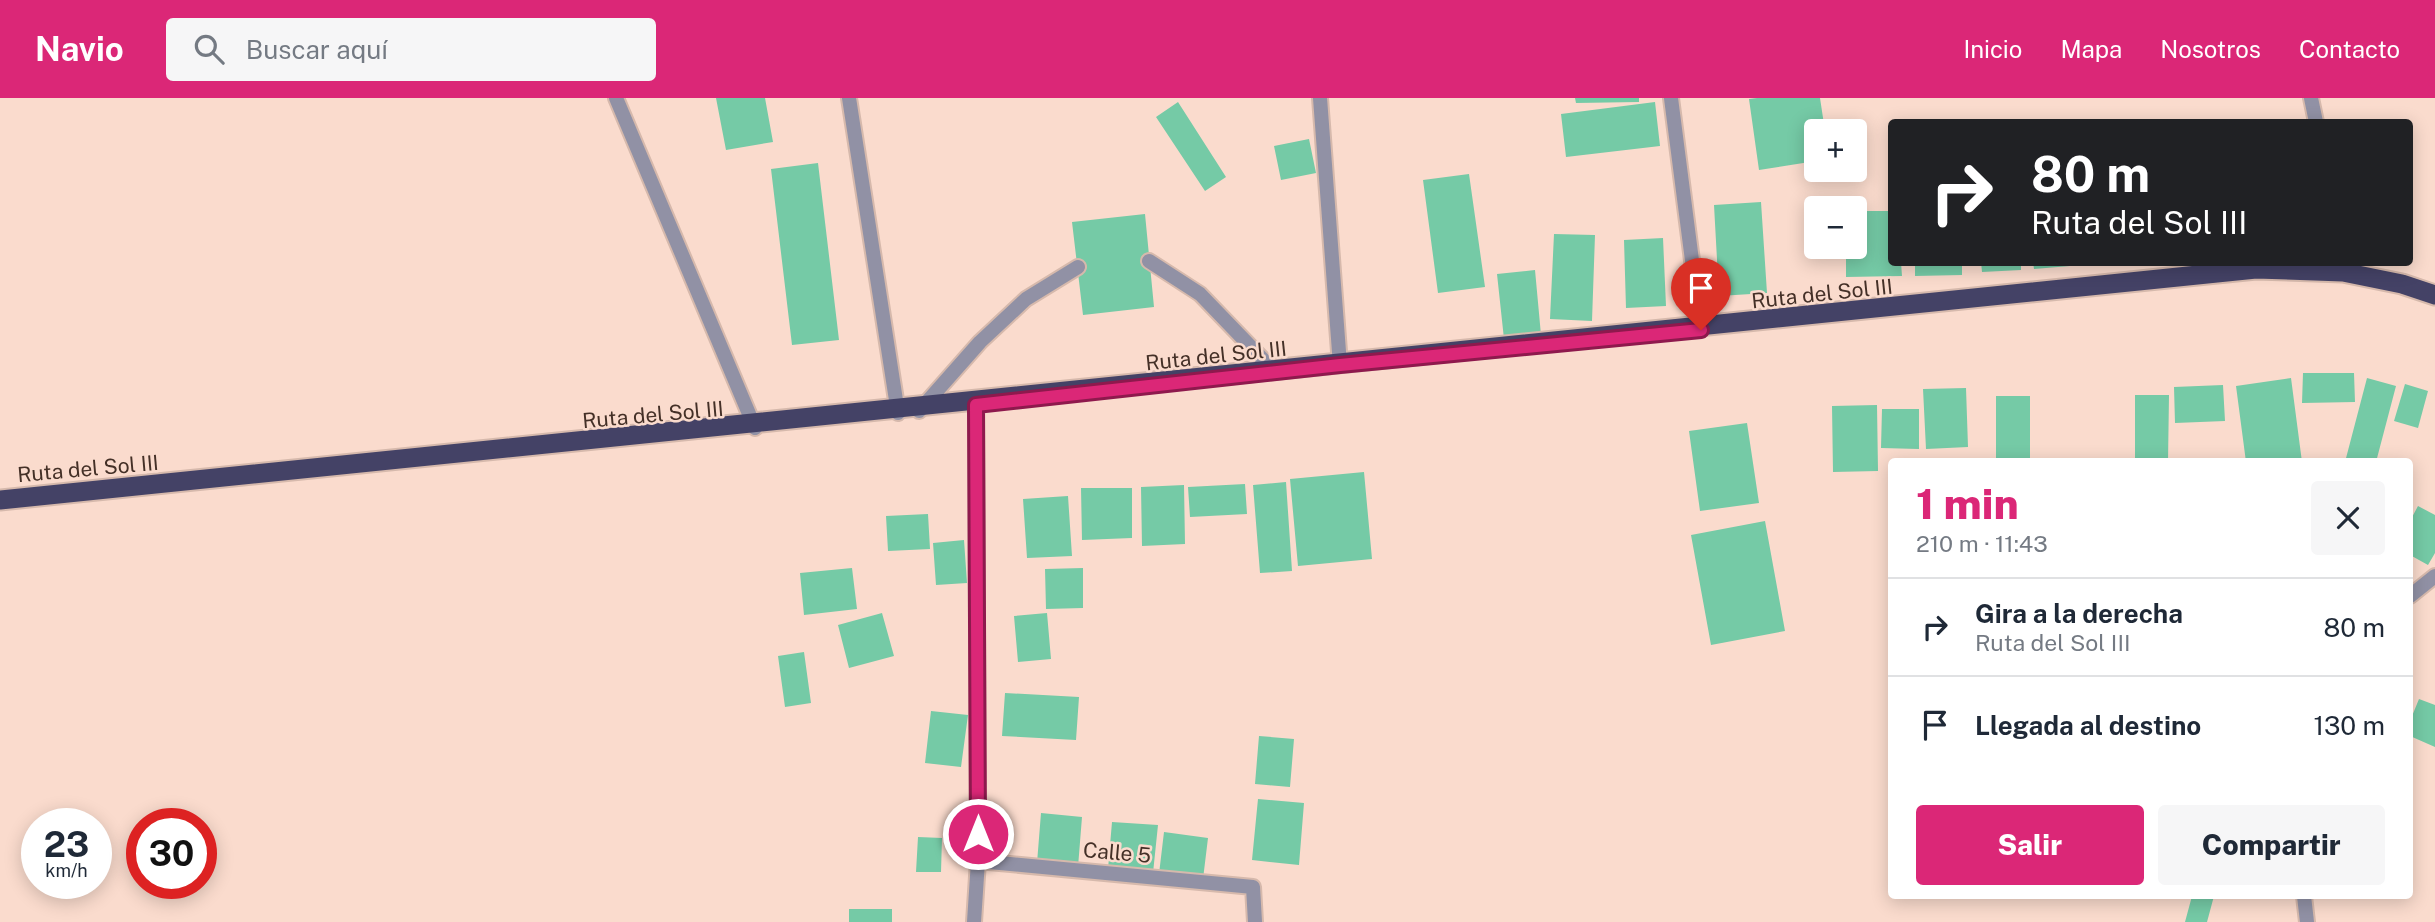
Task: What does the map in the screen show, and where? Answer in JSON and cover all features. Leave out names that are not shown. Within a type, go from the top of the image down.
[{"type":"highway","name":"Ruta del Sol III","points":[[0,500],[755,428],[1340,365],[1701,330],[2256,268],[2342,267],[2435,295]]},
{"type":"street","points":[[617,98],[755,428]]},
{"type":"street","points":[[849,98],[898,413]]},
{"type":"street","points":[[1320,98],[1340,365]]},
{"type":"street","points":[[1671,98],[1701,330]]},
{"type":"street","points":[[2311,98],[2315,119]]},
{"type":"street","points":[[1149,261],[1200,294],[1276,372]]},
{"type":"street","points":[[919,411],[980,342],[1026,299],[1078,267]]},
{"type":"street","points":[[974,922],[978,861],[976,405]]},
{"type":"street","points":[[2413,594],[2435,576]]},
{"type":"street","name":"Calle 5","points":[[978,861],[1253,887],[1255,922]]},
{"type":"street","points":[[2304,899],[2307,922]]},
{"type":"building","points":[[716,98],[765,98],[773,142],[726,150]]},
{"type":"building","points":[[1575,98],[1639,98],[1639,102],[1576,103]]},
{"type":"building","points":[[1820,98],[1823,119],[1804,119],[1804,163],[1759,170],[1749,99]]},
{"type":"building","points":[[1178,102],[1226,177],[1205,191],[1156,117]]},
{"type":"building","points":[[1655,102],[1660,146],[1566,157],[1561,114]]},
{"type":"building","points":[[1309,139],[1316,173],[1281,180],[1274,146]]},
{"type":"building","points":[[818,163],[839,340],[792,345],[771,169]]},
{"type":"building","points":[[1469,174],[1485,287],[1438,293],[1423,180]]},
{"type":"building","points":[[1761,202],[1767,293],[1719,296],[1714,205]]},
{"type":"building","points":[[1867,211],[1888,211],[1888,266],[1901,266],[1902,276],[1846,277],[1846,259],[1867,259]]},
{"type":"building","points":[[1145,214],[1154,307],[1083,315],[1072,222]]},
{"type":"building","points":[[1554,234],[1595,235],[1592,321],[1550,319]]},
{"type":"building","points":[[1663,238],[1666,306],[1626,308],[1624,240]]},
{"type":"building","points":[[1915,266],[1962,266],[1962,275],[1915,276]]},
{"type":"building","points":[[1981,266],[2021,266],[2021,270],[1982,272]]},
{"type":"building","points":[[2034,266],[2070,266],[2034,269]]},
{"type":"building","points":[[1535,270],[1541,335],[1504,339],[1497,274]]},
{"type":"building","points":[[2303,373],[2354,373],[2355,402],[2302,403]]},
{"type":"building","points":[[2291,378],[2301,458],[2245,458],[2236,386]]},
{"type":"building","points":[[2367,378],[2396,386],[2377,458],[2346,458]]},
{"type":"building","points":[[2405,384],[2428,391],[2418,428],[2394,421]]},
{"type":"building","points":[[2223,385],[2225,421],[2175,423],[2174,387]]},
{"type":"building","points":[[1966,388],[1968,447],[1926,449],[1923,389]]},
{"type":"building","points":[[2135,395],[2169,395],[2168,458],[2135,458]]},
{"type":"building","points":[[1996,396],[2030,396],[2030,458],[1996,458]]},
{"type":"building","points":[[1877,405],[1878,471],[1833,472],[1832,406]]},
{"type":"building","points":[[1882,409],[1919,409],[1919,449],[1881,448]]},
{"type":"building","points":[[1747,423],[1759,503],[1700,511],[1689,431]]},
{"type":"building","points":[[1364,472],[1372,559],[1298,566],[1290,479]]},
{"type":"building","points":[[1286,482],[1292,571],[1260,573],[1253,485]]},
{"type":"building","points":[[1245,484],[1247,514],[1190,517],[1188,487]]},
{"type":"building","points":[[1184,485],[1185,544],[1142,546],[1141,487]]},
{"type":"building","points":[[1081,488],[1132,488],[1132,538],[1082,540]]},
{"type":"building","points":[[1068,496],[1072,556],[1027,558],[1023,499]]},
{"type":"building","points":[[2418,506],[2435,515],[2435,553],[2428,565],[2413,557],[2413,515]]},
{"type":"building","points":[[928,514],[930,549],[888,551],[886,516]]},
{"type":"building","points":[[1765,521],[1785,631],[1711,645],[1691,535]]},
{"type":"building","points":[[964,540],[967,583],[936,585],[933,543]]},
{"type":"building","points":[[852,568],[857,609],[804,615],[800,573]]},
{"type":"building","points":[[1083,568],[1083,608],[1046,609],[1045,569]]},
{"type":"building","points":[[882,613],[894,656],[849,668],[838,625]]},
{"type":"building","points":[[1047,613],[1051,659],[1018,662],[1014,616]]},
{"type":"building","points":[[804,652],[811,703],[785,707],[778,656]]},
{"type":"building","points":[[1005,693],[1079,697],[1076,740],[1002,736]]},
{"type":"building","points":[[2419,699],[2435,705],[2435,747],[2413,737],[2413,714]]},
{"type":"building","points":[[931,711],[968,715],[961,767],[925,763]]},
{"type":"building","points":[[1259,736],[1294,739],[1290,787],[1255,784]]},
{"type":"building","points":[[1258,799],[1304,803],[1299,865],[1252,860]]},
{"type":"building","points":[[1041,813],[1082,817],[1078,867],[1037,863]]},
{"type":"building","points":[[1112,822],[1158,825],[1153,873],[1108,869]]},
{"type":"building","points":[[1164,832],[1208,838],[1203,879],[1159,874]]},
{"type":"building","points":[[918,837],[942,838],[941,872],[916,872]]},
{"type":"building","points":[[2191,899],[2213,899],[2207,922],[2185,922]]},
{"type":"building","points":[[849,909],[892,909],[892,922],[849,922]]},
{"type":"route","points":[[978,834],[976,405],[1340,365],[1701,330]]}]
